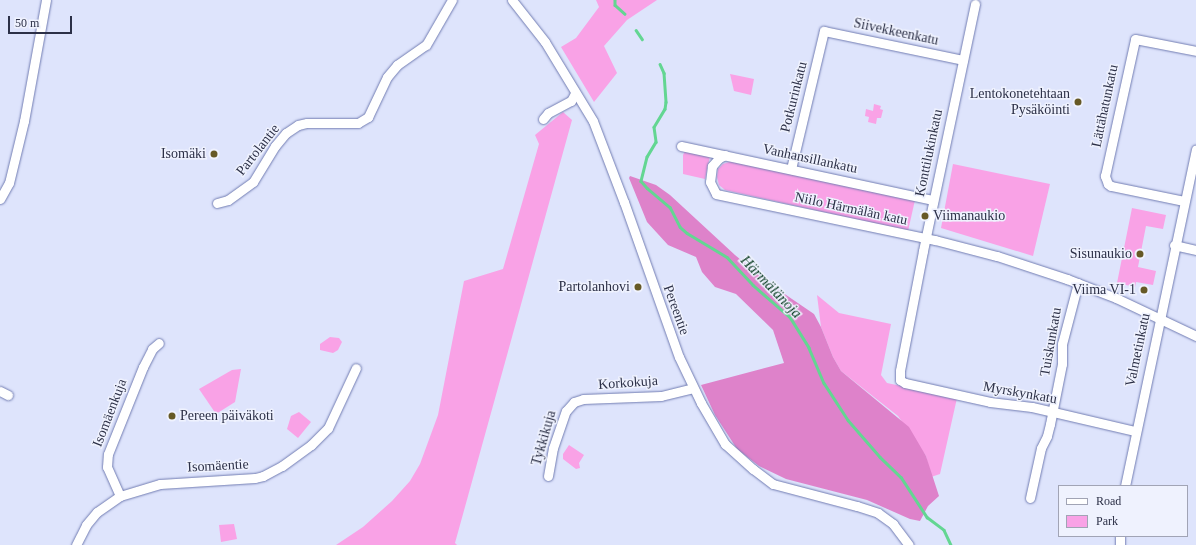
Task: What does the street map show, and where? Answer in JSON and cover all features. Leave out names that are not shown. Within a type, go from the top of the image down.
[{"type":"street","points":[[0,199],[9,183],[24,121],[46,0]]},
{"type":"street","name":"Partolantie","points":[[217,203],[240,192],[253,182],[275,146],[286,133],[298,125],[308,123],[358,123],[368,117],[387,77],[397,65],[426,45],[452,0]]},
{"type":"street","name":"Pereentie","points":[[512,0],[545,42],[588,112],[624,202],[663,317],[693,388],[725,444],[753,469],[773,484],[857,506],[878,514],[893,524],[906,543]]},
{"type":"street","name":"Konttilukinkatu","points":[[900,380],[900,371],[933,200],[975,4]]},
{"type":"street","name":"Siivekkeenkatu","points":[[824,31],[963,60]]},
{"type":"street","name":"Potkurinkatu","points":[[791,169],[824,31]]},
{"type":"street","name":"Lättähatunkatu","points":[[1184,200],[1111,186],[1106,179],[1134,38],[1196,51]]},
{"type":"street","points":[[543,119],[548,114],[571,101],[575,93]]},
{"type":"street","name":"Vanhansillankatu","points":[[681,146],[933,200]]},
{"type":"street","name":"Valmetinkatu","points":[[1125,485],[1174,245],[1196,149]]},
{"type":"street","name":"Niilo Härmälän katu","points":[[725,155],[719,158],[712,166],[710,182],[716,194],[926,238],[997,256],[1078,283],[1116,298],[1196,336]]},
{"type":"street","points":[[1174,245],[1196,250]]},
{"type":"street","name":"Tuiskunkatu","points":[[1030,498],[1041,448],[1047,436],[1062,364],[1062,344],[1078,283]]},
{"type":"street","name":"Isomäenkuja","points":[[120,496],[107,467],[108,454],[143,367],[152,350],[159,343]]},
{"type":"street","name":"Isomäentie","points":[[76,545],[82,531],[97,512],[120,496],[160,484],[241,481],[263,476],[274,471],[311,445],[328,428],[356,368]]},
{"type":"street","name":"Myrskynkatu","points":[[900,380],[905,383],[990,402],[1032,407],[1136,431]]},
{"type":"street","name":"Korkokuja","points":[[568,408],[574,402],[582,400],[661,396],[693,388]]},
{"type":"street","name":"Tykkikuja","points":[[548,476],[553,448],[568,408]]},
{"type":"green space","points":[[596,0],[657,0],[627,20],[604,46],[617,73],[594,102],[561,47],[576,38],[599,7]]},
{"type":"green space","points":[[730,74],[754,79],[751,95],[734,91]]},
{"type":"green space","points":[[874,104],[881,106],[880,109],[883,110],[881,118],[877,118],[876,124],[868,122],[869,117],[865,116],[866,109],[873,111]]},
{"type":"green space","points":[[563,112],[572,120],[455,543],[457,545],[336,545],[363,527],[392,501],[410,481],[420,464],[438,415],[464,281],[503,269],[539,144],[535,135]]},
{"type":"green space","points":[[685,151],[710,156],[705,179],[683,174],[683,155]]},
{"type":"green space","points":[[732,161],[915,200],[908,231],[725,190],[719,185],[717,177],[718,169],[723,164]]},
{"type":"green space","points":[[953,164],[1050,184],[1033,256],[941,228]]},
{"type":"green space","points":[[1132,208],[1166,215],[1163,229],[1146,226],[1138,267],[1156,271],[1153,285],[1136,282],[1135,287],[1117,283]]},
{"type":"green space","points":[[817,295],[839,313],[891,324],[881,375],[887,383],[957,398],[940,474],[931,477],[926,456],[898,416],[841,371],[833,357],[821,327]]},
{"type":"green space","points":[[330,337],[339,338],[342,342],[338,350],[333,353],[320,350],[320,344]]},
{"type":"green space","points":[[241,369],[235,402],[216,414],[199,389],[232,370]]},
{"type":"green space","points":[[299,412],[311,422],[298,438],[287,429],[291,416]]},
{"type":"green space","points":[[569,445],[584,455],[579,463],[580,468],[576,469],[563,459],[563,454]]},
{"type":"green space","points":[[234,524],[237,539],[221,542],[219,525]]},
{"type":"shaded area","points":[[630,176],[656,185],[670,195],[735,255],[770,284],[814,314],[833,357],[841,371],[909,427],[926,456],[939,496],[928,506],[920,521],[910,519],[867,500],[786,479],[759,466],[737,449],[715,415],[701,385],[784,363],[773,330],[736,294],[715,287],[702,272],[696,257],[668,245],[647,222],[629,178]]},
{"type":"waterway","name":"Härmälänoja","points":[[615,0],[615,5],[625,14]]},
{"type":"waterway","name":"Härmälänoja","points":[[636,30],[642,39]]},
{"type":"waterway","name":"Härmälänoja","points":[[660,64],[664,73],[665,109],[654,127],[656,142],[647,157],[641,181],[647,188],[670,207],[680,227],[687,233],[727,257],[753,285],[790,317],[809,348],[824,383],[848,420],[880,457],[901,477],[927,517],[944,530],[951,545]]},
{"type":"place","name":"Lentokonetehtaan Pysäköinti","points":[[1078,102]]},
{"type":"place","name":"Isomäki","points":[[214,154]]},
{"type":"place","name":"Viimanaukio","points":[[925,216]]},
{"type":"place","name":"Sisunaukio","points":[[1140,254]]},
{"type":"place","name":"Partolanhovi","points":[[638,287]]},
{"type":"place","name":"Viima VI-1","points":[[1144,290]]},
{"type":"place","name":"Pereen päiväkoti","points":[[172,416]]}]
